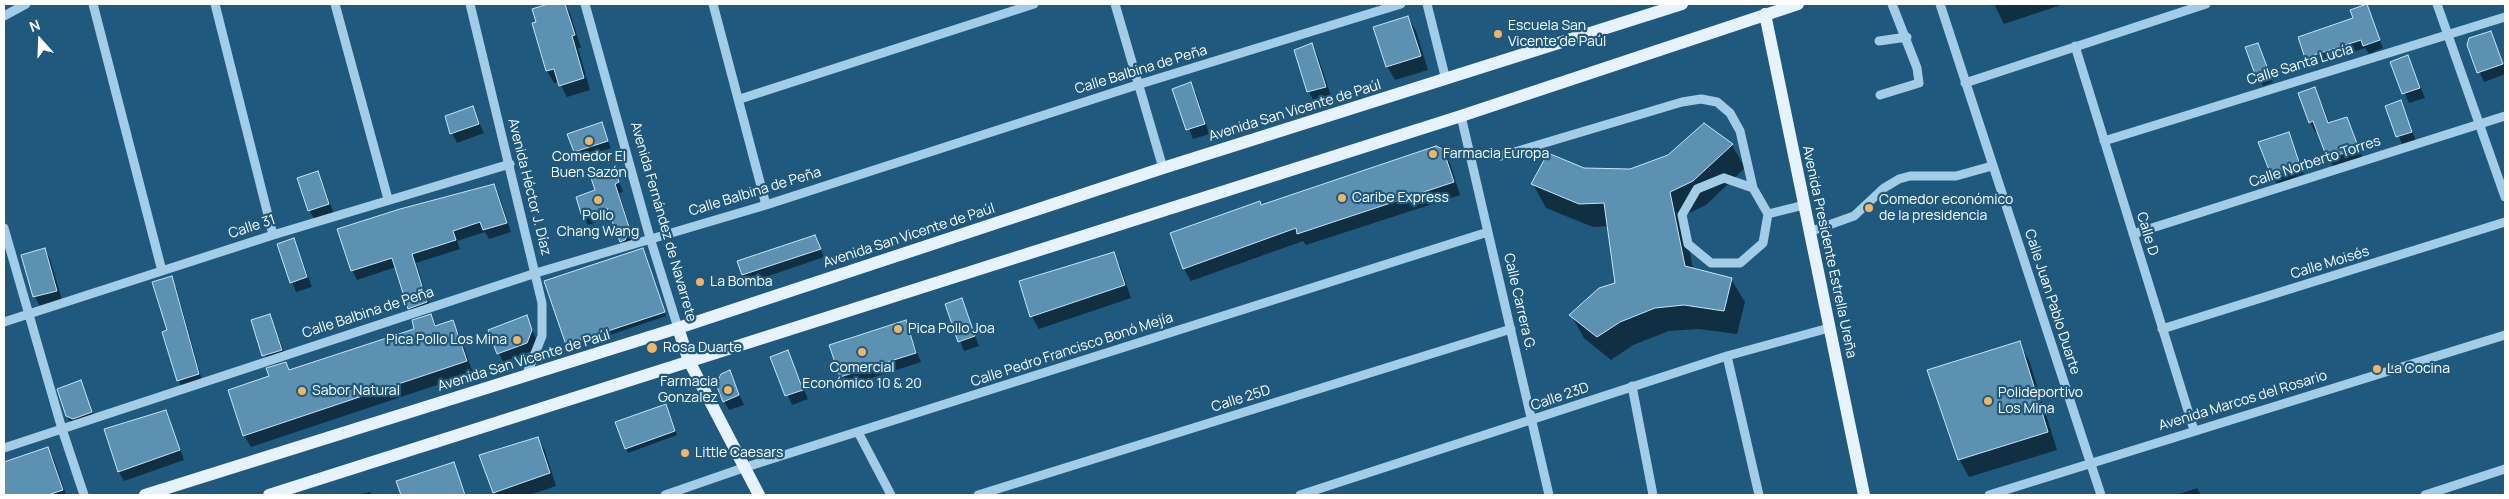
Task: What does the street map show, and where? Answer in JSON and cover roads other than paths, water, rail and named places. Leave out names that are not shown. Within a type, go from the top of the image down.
[{"type":"main road","name":"Avenida San Vicente de Paúl","points":[[145,495],[678,328],[1163,168],[1682,4]]},
{"type":"main road","points":[[269,495],[1461,116],[1798,4]]},
{"type":"main road","name":"Avenida Presidente Estrella Ureña","points":[[1765,14],[1864,495]]},
{"type":"main road","name":"Avenida Fernández de Navarrete","points":[[678,328],[689,361],[743,468],[759,495]]},
{"type":"street","points":[[4,16],[26,4]]},
{"type":"street","points":[[93,4],[162,271]]},
{"type":"street","points":[[215,4],[273,235]]},
{"type":"street","points":[[336,4],[388,199]]},
{"type":"street","name":"Avenida Héctor J. Díaz","points":[[470,4],[542,303],[542,336],[526,376]]},
{"type":"street","name":"Avenida Fernández de Navarrete","points":[[585,4],[650,238],[678,328]]},
{"type":"street","points":[[713,4],[740,99],[766,205]]},
{"type":"street","points":[[740,99],[1034,4]]},
{"type":"street","points":[[1116,4],[1163,168]]},
{"type":"street","name":"Calle Balbina de Peña","points":[[4,448],[536,272],[766,205],[1140,84],[1401,4]]},
{"type":"street","points":[[1427,4],[1446,80]]},
{"type":"street","points":[[1880,95],[1919,83],[1920,76],[1907,37],[1892,4]]},
{"type":"street","name":"Calle Juan Pablo Duarte","points":[[1940,4],[2101,495]]},
{"type":"street","points":[[1965,83],[2206,4]]},
{"type":"street","points":[[2437,4],[2505,197]]},
{"type":"street","name":"Calle Santa Lucía","points":[[2104,141],[2505,17]]},
{"type":"street","points":[[1879,41],[1907,37]]},
{"type":"street","name":"Calle D","points":[[2075,46],[2194,430]]},
{"type":"street","points":[[1501,156],[1682,102],[1700,99],[1716,102],[1730,113],[1740,131],[1753,188],[1768,214],[1763,243],[1740,263],[1710,263],[1688,244],[1682,215],[1697,189],[1724,178],[1753,188]]},
{"type":"street","name":"Calle Carrera G.","points":[[1461,116],[1512,329],[1549,495]]},
{"type":"street","name":"Calle Norberto Torres","points":[[2133,234],[2505,116]]},
{"type":"street","name":"Calle 31","points":[[4,322],[388,199],[510,164]]},
{"type":"street","points":[[1809,232],[1854,216],[1884,188],[1899,179],[1910,176],[1956,176],[1992,166]]},
{"type":"street","points":[[1768,214],[1804,205]]},
{"type":"street","name":"Calle Moisés","points":[[2162,330],[2505,222]]},
{"type":"street","points":[[4,228],[62,428],[84,495]]},
{"type":"street","name":"Calle Pedro Francisco Bonó Mejía","points":[[665,495],[743,468],[1488,232]]},
{"type":"street","name":"Calle 23D","points":[[1300,495],[1727,356],[1829,328]]},
{"type":"street","name":"Calle 25D","points":[[978,495],[1512,329]]},
{"type":"street","name":"Avenida Marcos del Rosario","points":[[1989,495],[1999,494],[2194,430],[2505,335]]},
{"type":"street","points":[[1727,356],[1759,495]]},
{"type":"street","points":[[1632,386],[1653,495]]},
{"type":"street","points":[[858,432],[891,495]]},
{"type":"street","points":[[2425,495],[2505,469]]},
{"type":"place","name":"Escuela San Vicente de Paúl","points":[[1498,34]]},
{"type":"place","name":"Comedor El Buen Sazón","points":[[589,141]]},
{"type":"place","name":"Farmacia Europa","points":[[1433,154]]},
{"type":"place","name":"Caribe Express","points":[[1342,198]]},
{"type":"place","name":"Pollo Chang Wang","points":[[598,200]]},
{"type":"place","name":"Comedor económico de la presidencia","points":[[1869,208]]},
{"type":"place","name":"La Bomba","points":[[700,282]]},
{"type":"place","name":"Pica Pollo Joa","points":[[898,329]]},
{"type":"place","name":"Pica Pollo Los Mina","points":[[517,340]]},
{"type":"place","name":"Rosa Duarte","points":[[652,348]]},
{"type":"place","name":"Comercial Económico 10 & 20","points":[[862,352]]},
{"type":"place","name":"La Cocina","points":[[2377,369]]},
{"type":"place","name":"Farmacia Gonzalez","points":[[728,390]]},
{"type":"place","name":"Sabor Natural","points":[[302,391]]},
{"type":"place","name":"Polideportivo Los Mina","points":[[1988,401]]},
{"type":"place","name":"Little Caesars","points":[[685,453]]}]
